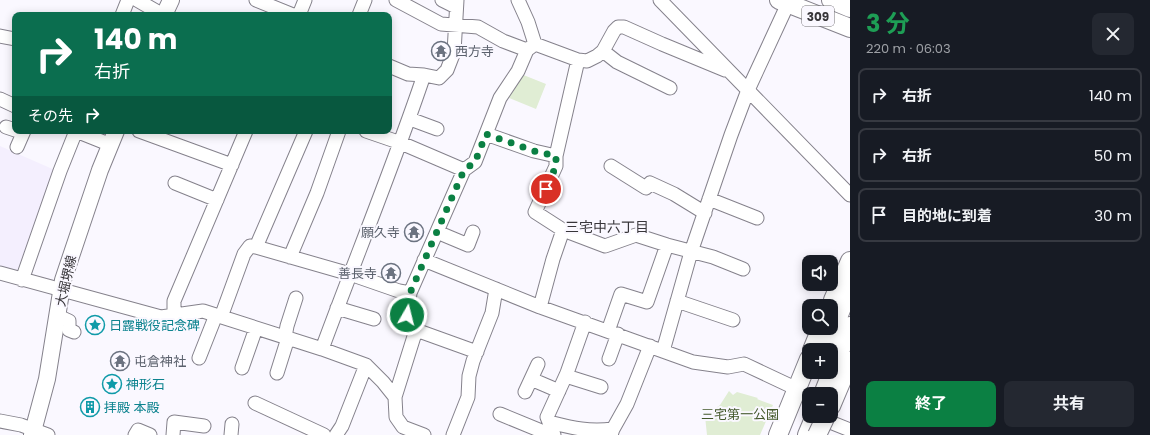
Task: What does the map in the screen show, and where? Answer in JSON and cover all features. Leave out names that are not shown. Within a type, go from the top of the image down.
[{"type":"highway","points":[[809,0],[850,17]]},
{"type":"highway","points":[[831,0],[850,8]]},
{"type":"highway","name":"309","points":[[785,1],[850,28]]},
{"type":"highway","points":[[833,299],[850,261]]},
{"type":"highway","points":[[828,343],[850,287]]},
{"type":"highway","points":[[826,387],[850,326]]},
{"type":"highway","points":[[837,387],[850,361]]},
{"type":"highway","points":[[776,435],[802,375]]},
{"type":"highway","points":[[791,435],[813,379]]},
{"type":"highway","points":[[807,435],[818,423]]},
{"type":"main road","points":[[165,12],[171,0]]},
{"type":"main road","name":"大堀堺線","points":[[38,433],[63,280],[100,170],[114,138]]},
{"type":"main road","points":[[833,299],[850,257]]},
{"type":"main road","points":[[832,387],[850,340]]},
{"type":"main road","points":[[776,435],[802,372]]},
{"type":"main road","points":[[813,435],[819,423]]},
{"type":"street","points":[[123,12],[128,0]]},
{"type":"street","points":[[136,0],[158,12]]},
{"type":"street","points":[[256,0],[286,12]]},
{"type":"street","points":[[300,12],[305,0]]},
{"type":"street","points":[[360,12],[365,0]]},
{"type":"street","points":[[396,0],[441,24],[478,27],[503,41],[578,60],[587,61],[603,51],[614,31],[618,27],[624,27],[731,72]]},
{"type":"street","points":[[392,67],[408,74],[439,78],[447,70],[454,52],[457,4],[442,0]]},
{"type":"street","points":[[477,352],[406,325],[410,293],[464,170],[475,162],[500,98],[518,71],[531,47],[528,22],[518,0]]},
{"type":"street","points":[[660,0],[850,196]]},
{"type":"street","points":[[663,351],[691,252],[709,199],[748,90],[785,10],[785,1]]},
{"type":"street","points":[[0,36],[12,38]]},
{"type":"street","points":[[603,51],[618,62],[670,88]]},
{"type":"street","points":[[578,60],[556,156],[556,166],[535,212],[563,230],[605,246],[636,235],[691,252],[713,257],[743,269]]},
{"type":"street","points":[[322,349],[410,119],[424,75]]},
{"type":"street","points":[[0,99],[12,105]]},
{"type":"street","points":[[410,119],[437,129]]},
{"type":"street","points":[[16,147],[17,134]]},
{"type":"street","points":[[22,280],[60,171],[75,134]]},
{"type":"street","points":[[92,134],[114,138]]},
{"type":"street","points":[[147,134],[232,165]]},
{"type":"street","points":[[174,314],[174,301],[245,134]]},
{"type":"street","points":[[256,247],[305,134]]},
{"type":"street","points":[[290,257],[318,193],[338,134]]},
{"type":"street","points":[[375,134],[401,143],[464,170]]},
{"type":"street","points":[[486,134],[534,151],[556,156]]},
{"type":"street","points":[[611,166],[646,188],[650,183],[674,194],[705,213]]},
{"type":"street","points":[[175,183],[217,200]]},
{"type":"street","points":[[709,199],[757,218]]},
{"type":"street","points":[[540,307],[563,230]]},
{"type":"street","points":[[437,232],[468,245],[473,232]]},
{"type":"street","points":[[609,359],[621,294],[647,302],[667,245]]},
{"type":"street","points":[[199,358],[219,316],[244,254],[250,246],[350,274],[399,291],[410,293]]},
{"type":"street","points":[[424,260],[540,307],[693,362],[728,367],[744,364],[795,388]]},
{"type":"street","points":[[0,274],[161,317],[203,311],[322,349],[366,365],[395,397]]},
{"type":"street","points":[[453,435],[468,397],[469,376],[492,313],[496,289]]},
{"type":"street","points":[[277,373],[287,338],[287,326],[296,298]]},
{"type":"street","points":[[677,301],[733,320]]},
{"type":"street","points":[[337,308],[374,318]]},
{"type":"street","points":[[58,316],[69,321],[69,330],[74,332]]},
{"type":"street","points":[[552,435],[547,417],[566,376],[585,322]]},
{"type":"street","points":[[242,368],[256,328]]},
{"type":"street","points":[[416,330],[395,397],[396,417],[403,427],[424,435]]},
{"type":"street","points":[[549,422],[571,428],[612,432],[627,404],[650,346]]},
{"type":"street","points":[[525,392],[538,364]]},
{"type":"street","points":[[336,435],[342,426],[366,365]]},
{"type":"street","points":[[566,376],[601,387]]},
{"type":"street","points":[[531,379],[559,392]]},
{"type":"street","points":[[255,403],[324,435]]},
{"type":"street","points":[[500,414],[552,435]]},
{"type":"street","points":[[0,421],[38,433]]},
{"type":"street","points":[[173,435],[174,422],[204,426]]},
{"type":"street","points":[[834,423],[850,430]]},
{"type":"street","points":[[135,435],[138,430],[150,435]]},
{"type":"shaded area","points":[[0,146],[57,171],[21,276],[0,269]]},
{"type":"green space","points":[[521,74],[546,84],[536,109],[507,97]]},
{"type":"green space","name":"三宅第一公園","points":[[729,391],[733,395],[737,392],[758,398],[757,399],[773,405],[760,435],[707,435],[705,416],[720,405]]},
{"type":"place","name":"西方寺","points":[[441,51]]},
{"type":"place","name":"願久寺","points":[[414,232]]},
{"type":"place","name":"善長寺","points":[[391,273]]},
{"type":"place","name":"日露戦役記念碑","points":[[95,325]]},
{"type":"place","name":"屯倉神社","points":[[120,361]]},
{"type":"place","name":"神形石","points":[[112,384]]},
{"type":"place","name":"拝殿 本殿","points":[[90,407]]},
{"type":"district","name":"三宅中六丁目","points":[[607,227]]},
{"type":"route","points":[[407,315],[410,293],[424,260],[464,170],[475,162],[486,134],[534,151],[556,156],[556,166],[546,189]]}]
